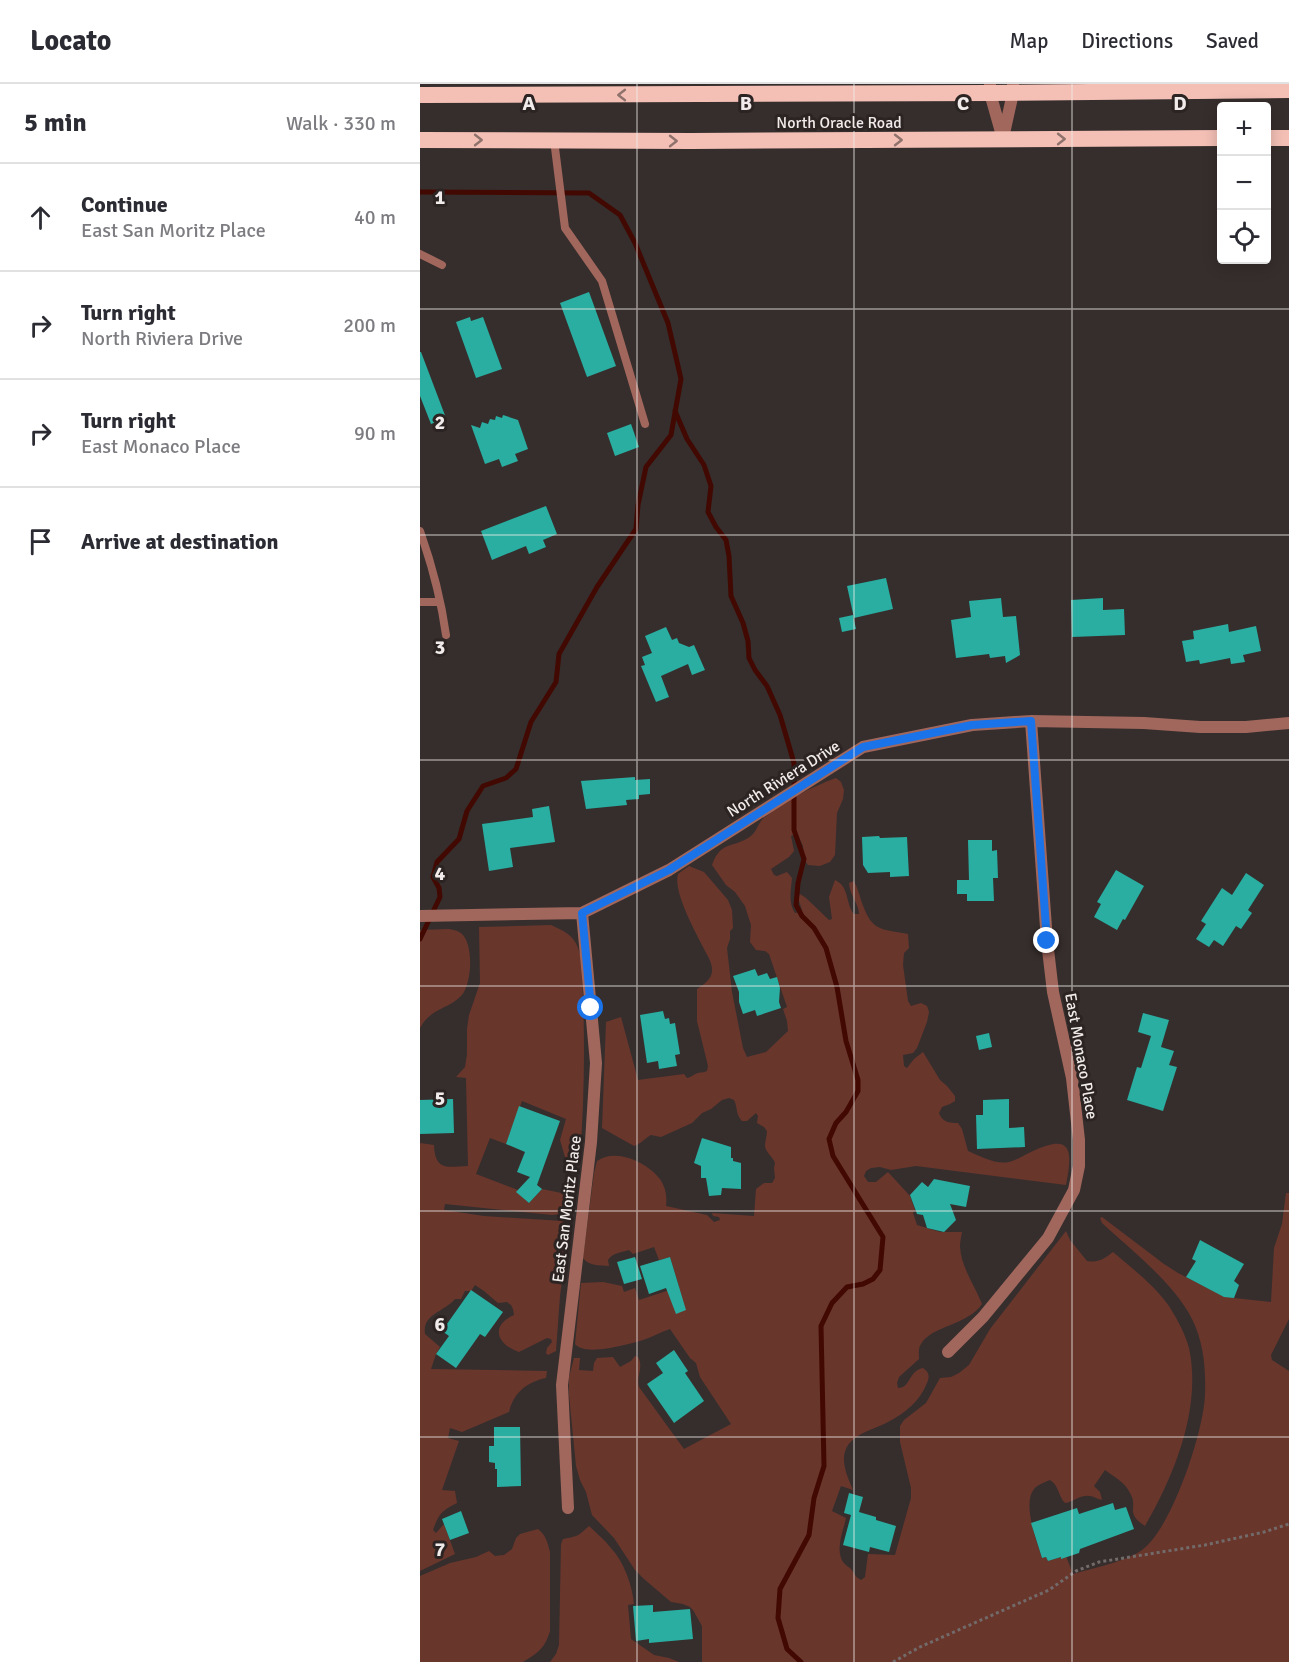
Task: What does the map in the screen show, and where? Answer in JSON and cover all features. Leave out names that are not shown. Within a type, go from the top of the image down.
[{"type":"highway","name":"North Oracle Road","points":[[420,94],[1013,88],[1289,90]]},
{"type":"highway","name":"North Oracle Road","points":[[420,140],[1217,138]]},
{"type":"highway","points":[[1271,138],[1289,138]]},
{"type":"street","points":[[1003,139],[1013,88]]},
{"type":"street","points":[[990,89],[1003,139]]},
{"type":"street","name":"North Riviera Drive","points":[[420,916],[582,913],[669,870],[863,747],[972,725],[1031,721],[1144,723],[1200,727],[1246,727],[1289,723]]},
{"type":"street","name":"East Monaco Place","points":[[948,1352],[983,1317],[1048,1238],[1074,1190],[1079,1166],[1079,1140],[1072,1078],[1053,992],[1047,941],[1031,721]]},
{"type":"street","name":"East San Moritz Place","points":[[568,1508],[562,1385],[591,1142],[596,1063],[582,913]]},
{"type":"lane","points":[[554,140],[565,228],[602,281],[645,424]]},
{"type":"lane","points":[[420,254],[442,265]]},
{"type":"lane","points":[[420,531],[433,566],[446,635]]},
{"type":"lane","points":[[420,602],[440,602]]},
{"type":"path","points":[[893,1662],[920,1647],[1049,1590],[1076,1571],[1099,1562],[1205,1545],[1289,1524]]},
{"type":"shaded area","points":[[836,778],[841,782],[844,790],[837,813],[835,855],[830,862],[820,866],[808,865],[804,859],[803,846],[797,833],[791,836],[794,851],[771,869],[774,875],[787,872],[792,878],[791,901],[795,913],[802,910],[798,898],[800,894],[829,920],[832,919],[829,897],[835,880],[843,887],[851,910],[854,914],[859,914],[849,883],[854,881],[872,923],[889,931],[908,934],[909,948],[904,953],[903,965],[908,1001],[911,1006],[921,1003],[927,1006],[929,1012],[917,1048],[913,1053],[903,1055],[904,1066],[907,1068],[923,1052],[940,1080],[955,1096],[955,1101],[942,1107],[939,1113],[944,1120],[958,1123],[968,1151],[988,1160],[1004,1163],[1055,1144],[1062,1144],[1069,1154],[1066,1185],[916,1166],[891,1170],[880,1167],[866,1171],[864,1176],[868,1182],[876,1182],[888,1172],[910,1196],[917,1225],[940,1232],[962,1232],[960,1247],[963,1262],[982,1304],[968,1317],[933,1333],[921,1344],[919,1359],[899,1377],[897,1383],[898,1388],[902,1387],[915,1372],[923,1368],[928,1374],[928,1381],[916,1401],[900,1415],[862,1434],[845,1450],[846,1473],[853,1490],[841,1486],[832,1511],[846,1518],[840,1546],[843,1562],[861,1580],[865,1577],[868,1554],[895,1555],[911,1498],[911,1488],[900,1442],[900,1426],[904,1420],[926,1403],[940,1378],[951,1377],[969,1365],[990,1329],[1066,1231],[1070,1240],[1087,1261],[1101,1260],[1113,1252],[1163,1298],[1178,1321],[1189,1348],[1192,1394],[1183,1441],[1175,1464],[1145,1526],[1133,1513],[1132,1498],[1128,1489],[1105,1470],[1094,1486],[1100,1492],[1102,1500],[1088,1496],[1065,1503],[1050,1480],[1037,1486],[1029,1504],[1034,1533],[1042,1558],[1046,1557],[1048,1561],[1061,1557],[1062,1559],[1066,1556],[1073,1574],[1118,1561],[1142,1550],[1153,1539],[1175,1501],[1199,1433],[1205,1396],[1203,1357],[1192,1319],[1175,1293],[1152,1268],[1102,1223],[1100,1218],[1102,1217],[1178,1273],[1225,1297],[1226,1295],[1271,1302],[1274,1248],[1282,1224],[1286,1193],[1289,1193],[1289,1319],[1271,1355],[1272,1360],[1289,1371],[1289,1662],[702,1662],[702,1626],[693,1610],[683,1604],[671,1602],[644,1579],[635,1570],[614,1538],[592,1515],[576,1466],[569,1395],[569,1377],[574,1358],[580,1358],[579,1370],[593,1371],[597,1358],[613,1357],[620,1367],[635,1356],[638,1357],[640,1361],[639,1387],[684,1449],[731,1424],[700,1377],[696,1363],[670,1329],[643,1340],[597,1350],[580,1348],[575,1344],[581,1283],[603,1282],[622,1286],[624,1292],[635,1288],[639,1300],[679,1287],[670,1257],[659,1260],[654,1247],[633,1254],[629,1250],[615,1254],[608,1260],[609,1266],[591,1264],[583,1258],[597,1161],[605,1157],[622,1156],[648,1167],[664,1186],[666,1206],[707,1215],[714,1222],[720,1220],[712,1213],[754,1216],[756,1189],[764,1183],[772,1183],[775,1178],[775,1163],[765,1146],[767,1131],[757,1123],[756,1113],[747,1121],[742,1121],[734,1100],[729,1098],[702,1113],[692,1123],[661,1137],[651,1135],[634,1146],[602,1128],[606,1022],[621,1017],[638,1080],[684,1074],[687,1078],[707,1071],[708,1066],[697,1021],[697,989],[708,980],[712,968],[685,910],[679,890],[678,874],[689,866],[704,872],[728,900],[732,910],[733,928],[730,931],[727,948],[732,992],[743,1048],[747,1057],[766,1052],[788,1031],[783,1009],[787,1007],[769,954],[756,950],[750,942],[751,925],[745,906],[712,865],[719,852],[751,836],[763,819],[773,811],[799,795]]},
{"type":"shaded area","points":[[551,925],[567,933],[574,940],[581,960],[584,1058],[580,1158],[565,1157],[560,1140],[566,1119],[522,1101],[506,1144],[490,1138],[476,1174],[518,1190],[517,1192],[529,1203],[542,1189],[576,1196],[573,1213],[552,1215],[445,1204],[444,1210],[567,1223],[569,1229],[560,1296],[556,1351],[548,1355],[546,1353],[552,1342],[547,1338],[519,1352],[506,1345],[499,1335],[499,1330],[506,1319],[514,1315],[511,1305],[507,1302],[498,1303],[475,1285],[471,1291],[465,1291],[461,1299],[455,1299],[427,1322],[425,1334],[440,1347],[431,1369],[547,1371],[546,1378],[522,1389],[514,1399],[509,1412],[462,1432],[450,1428],[448,1438],[459,1441],[442,1490],[455,1491],[457,1503],[441,1514],[433,1530],[436,1533],[444,1524],[455,1554],[420,1571],[420,1143],[434,1145],[437,1159],[444,1166],[468,1166],[466,1078],[456,1077],[465,1067],[469,1015],[480,983],[479,927]]},
{"type":"shaded area","points":[[420,930],[457,931],[466,939],[470,965],[465,991],[456,1001],[430,1016],[420,1028]]},
{"type":"shaded area","points":[[589,1526],[615,1553],[626,1574],[634,1604],[628,1605],[631,1639],[654,1655],[679,1662],[550,1662],[559,1645],[561,1544],[563,1539],[577,1536]]},
{"type":"shaded area","points":[[538,1529],[545,1537],[550,1552],[550,1631],[546,1642],[540,1649],[523,1662],[420,1662],[420,1576],[450,1563],[476,1557],[489,1551],[495,1556],[504,1555],[512,1549],[520,1534]]},
{"type":"building","points":[[589,292],[616,366],[587,377],[560,303]]},
{"type":"building","points":[[470,317],[471,321],[483,317],[502,369],[476,378],[456,322]]},
{"type":"building","points":[[420,352],[446,418],[431,424],[420,396]]},
{"type":"building","points":[[503,415],[518,420],[528,449],[515,454],[518,461],[502,467],[499,459],[485,464],[471,425],[480,428],[482,422],[488,424],[490,419],[495,420],[496,416],[502,418]]},
{"type":"building","points":[[631,424],[639,447],[615,456],[607,433]]},
{"type":"building","points":[[546,506],[557,534],[543,540],[546,547],[529,554],[526,546],[492,560],[481,531]]},
{"type":"building","points":[[886,578],[893,609],[854,618],[847,586]]},
{"type":"building","points":[[1001,598],[1003,617],[1016,616],[1020,655],[1006,663],[1005,656],[990,658],[989,654],[956,658],[951,620],[971,617],[969,601]]},
{"type":"building","points":[[1103,598],[1103,610],[1124,609],[1125,635],[1072,637],[1071,600]]},
{"type":"building","points":[[853,615],[856,629],[842,632],[839,618]]},
{"type":"building","points":[[1228,624],[1229,632],[1256,626],[1261,651],[1243,655],[1245,662],[1231,664],[1230,658],[1200,664],[1199,660],[1186,662],[1182,641],[1194,639],[1193,631]]},
{"type":"building","points":[[666,627],[672,640],[677,638],[679,643],[689,647],[694,645],[705,670],[692,675],[688,664],[661,676],[669,697],[656,702],[641,666],[645,665],[642,657],[652,653],[645,636]]},
{"type":"building","points":[[635,777],[635,780],[650,779],[650,794],[639,795],[639,799],[626,800],[627,805],[586,809],[581,781]]},
{"type":"building","points":[[549,806],[555,842],[510,848],[513,867],[489,871],[482,824],[533,817],[532,809]]},
{"type":"building","points":[[879,836],[880,838],[907,837],[909,876],[890,877],[890,872],[868,873],[863,865],[862,837]]},
{"type":"building","points":[[968,840],[992,840],[992,851],[997,850],[998,878],[993,878],[994,901],[967,901],[967,894],[957,894],[957,880],[969,880]]},
{"type":"building","points":[[1116,870],[1144,886],[1117,930],[1094,917],[1101,904],[1097,902]]},
{"type":"building","points":[[1246,873],[1264,885],[1248,910],[1252,913],[1241,929],[1236,926],[1223,946],[1214,940],[1209,947],[1196,939],[1206,924],[1201,921],[1222,888],[1232,895]]},
{"type":"building","points":[[755,969],[758,976],[767,973],[770,979],[777,977],[781,1008],[757,1016],[755,1010],[743,1014],[733,976]]},
{"type":"building","points":[[663,1011],[665,1019],[669,1018],[670,1024],[675,1023],[680,1054],[675,1055],[677,1066],[659,1069],[658,1061],[647,1063],[640,1015]]},
{"type":"building","points":[[1143,1013],[1169,1020],[1161,1047],[1174,1051],[1169,1065],[1177,1067],[1163,1111],[1127,1100],[1137,1067],[1141,1068],[1151,1036],[1138,1032]]},
{"type":"building","points":[[989,1033],[992,1047],[979,1050],[976,1036]]},
{"type":"building","points":[[453,1099],[454,1133],[420,1134],[420,1100]]},
{"type":"building","points":[[1009,1099],[1009,1128],[1024,1127],[1025,1147],[977,1149],[976,1115],[983,1115],[983,1100]]},
{"type":"building","points":[[519,1106],[560,1121],[537,1185],[542,1189],[529,1203],[516,1192],[530,1177],[517,1172],[525,1152],[506,1144]]},
{"type":"building","points":[[702,1138],[731,1147],[731,1158],[741,1163],[741,1189],[722,1188],[721,1195],[709,1196],[706,1178],[701,1178],[701,1166],[694,1163]]},
{"type":"building","points":[[934,1179],[970,1186],[966,1207],[950,1204],[956,1220],[944,1232],[927,1228],[923,1215],[917,1214],[910,1195],[922,1182],[928,1187]]},
{"type":"building","points":[[1200,1240],[1244,1264],[1234,1281],[1239,1285],[1234,1298],[1224,1297],[1186,1277],[1196,1261],[1192,1259]]},
{"type":"building","points":[[635,1257],[642,1279],[624,1284],[617,1262]]},
{"type":"building","points":[[670,1257],[686,1310],[676,1314],[666,1288],[649,1294],[640,1266]]},
{"type":"building","points":[[471,1290],[503,1312],[485,1337],[480,1334],[456,1368],[436,1354],[449,1336],[442,1331]]},
{"type":"building","points":[[674,1350],[688,1371],[685,1373],[704,1401],[674,1423],[647,1384],[663,1373],[656,1363]]},
{"type":"building","points":[[494,1427],[520,1427],[521,1486],[497,1487],[497,1469],[495,1469],[495,1463],[489,1462],[489,1446],[494,1446]]},
{"type":"building","points":[[849,1493],[863,1497],[859,1512],[896,1526],[889,1552],[870,1547],[869,1552],[843,1545],[851,1515],[844,1513]]},
{"type":"building","points":[[1113,1503],[1115,1510],[1126,1507],[1134,1529],[1080,1549],[1079,1553],[1061,1559],[1061,1557],[1048,1561],[1046,1557],[1042,1558],[1031,1523],[1077,1508],[1079,1514]]},
{"type":"building","points":[[461,1511],[469,1533],[450,1540],[442,1519]]},
{"type":"building","points":[[653,1605],[653,1612],[690,1609],[693,1639],[649,1643],[649,1639],[636,1641],[633,1606]]},
{"type":"waterway","points":[[420,192],[589,193],[620,215],[635,243],[668,323],[681,379],[671,435],[646,467],[638,505],[636,529],[597,587],[559,654],[556,682],[531,722],[516,769],[506,778],[483,786],[467,811],[459,839],[437,862],[433,877],[439,888],[440,897],[420,939]]},
{"type":"waterway","points":[[675,411],[687,439],[704,465],[711,486],[708,512],[726,540],[731,596],[743,623],[748,641],[749,658],[767,686],[780,715],[794,763],[794,830],[804,859],[796,905],[826,948],[837,987],[846,1041],[858,1080],[858,1091],[846,1112],[836,1123],[829,1139],[833,1156],[883,1237],[880,1270],[873,1279],[863,1284],[847,1287],[832,1303],[821,1326],[824,1466],[814,1498],[809,1535],[780,1589],[778,1618],[787,1649],[801,1662]]},
{"type":"route","points":[[591,1008],[582,913],[669,870],[863,747],[972,725],[1031,721],[1047,941]]}]
